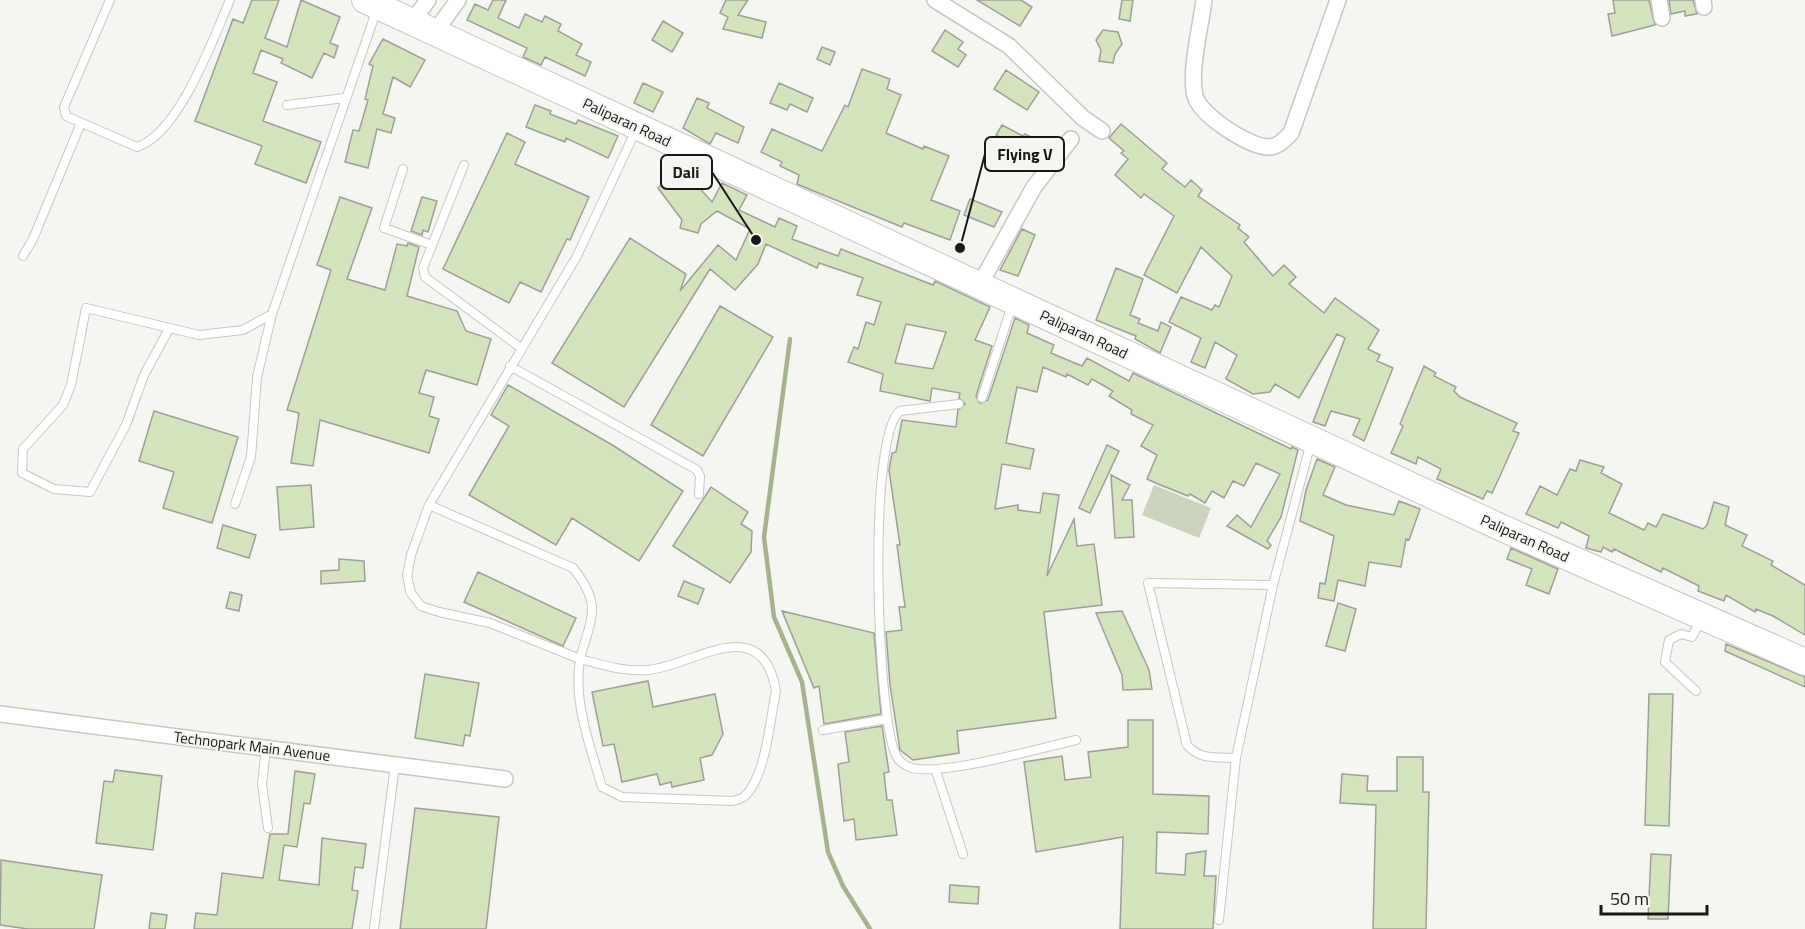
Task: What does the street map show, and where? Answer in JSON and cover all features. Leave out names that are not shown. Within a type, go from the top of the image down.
[{"type":"main road","name":"Paliparan Road","points":[[372,3],[1312,440],[1702,618],[1805,662]]},
{"type":"street","points":[[423,27],[428,0]]},
{"type":"street","points":[[423,27],[458,0]]},
{"type":"street","points":[[935,0],[1009,46],[1083,118],[1102,132]]},
{"type":"street","points":[[1204,0],[1194,79],[1195,97],[1204,110],[1228,130],[1260,146],[1270,147],[1281,143],[1291,133],[1338,0]]},
{"type":"street","points":[[1659,0],[1662,18]]},
{"type":"street","points":[[979,285],[1034,187],[1071,139]]},
{"type":"street","name":"Technopark Main Avenue","points":[[0,714],[505,779]]},
{"type":"lane","points":[[110,0],[64,107],[66,116],[137,147],[149,143],[192,87],[230,0]]},
{"type":"lane","points":[[236,504],[251,457],[257,377],[272,314],[345,98],[372,3]]},
{"type":"lane","points":[[287,105],[345,98]]},
{"type":"lane","points":[[23,256],[33,239],[81,123]]},
{"type":"lane","points":[[429,505],[573,568],[588,586],[592,599],[592,613],[580,659],[577,678],[578,700],[602,787],[621,797],[732,801],[744,797],[754,782],[763,756],[776,691],[774,681],[759,655],[749,649],[734,647],[707,650],[651,670],[626,671],[580,659],[489,623],[421,606],[411,593],[407,576],[411,555],[429,505],[577,256],[638,127]]},
{"type":"lane","points":[[464,165],[423,268],[425,277],[521,348]]},
{"type":"lane","points":[[403,169],[384,228],[432,245]]},
{"type":"lane","points":[[982,398],[1013,301]]},
{"type":"lane","points":[[169,329],[144,375],[126,424],[90,492],[54,489],[22,473],[23,449],[63,405],[71,385],[86,308],[199,335],[243,330],[272,314]]},
{"type":"lane","points":[[510,366],[697,470],[700,476],[699,494]]},
{"type":"lane","points":[[959,404],[900,411],[894,417],[886,440],[878,605],[887,719],[897,758],[916,770],[936,771],[1076,741]]},
{"type":"lane","points":[[1219,920],[1236,758],[1273,585],[1312,440]]},
{"type":"lane","points":[[1236,758],[1203,757],[1194,753],[1186,745],[1148,583],[1273,585]]},
{"type":"lane","points":[[1696,691],[1665,662],[1669,640],[1681,634],[1692,637],[1702,618]]},
{"type":"lane","points":[[823,730],[887,719]]},
{"type":"lane","points":[[266,748],[262,784],[268,828]]},
{"type":"lane","points":[[374,929],[395,765]]},
{"type":"lane","points":[[936,771],[963,854]]},
{"type":"green space","points":[[1154,485],[1211,508],[1199,538],[1142,515]]},
{"type":"building","points":[[252,0],[279,0],[265,38],[287,47],[301,0],[340,17],[330,43],[338,46],[334,58],[324,53],[312,78],[281,63],[283,59],[261,50],[253,73],[277,82],[263,121],[321,142],[306,183],[255,164],[262,146],[195,121],[233,19],[243,23]]},
{"type":"building","points":[[493,0],[506,0],[498,18],[519,28],[525,14],[542,22],[545,16],[561,24],[558,31],[582,44],[576,55],[591,62],[585,76],[545,57],[541,65],[523,57],[527,48],[467,20],[475,4],[488,10]]},
{"type":"building","points":[[726,0],[748,0],[738,15],[766,22],[762,38],[723,29],[728,17],[720,13]]},
{"type":"building","points":[[977,0],[1021,0],[1032,7],[1020,26]]},
{"type":"building","points":[[1122,0],[1133,0],[1130,21],[1119,19]]},
{"type":"building","points":[[1613,0],[1649,0],[1655,25],[1612,36],[1608,14],[1615,13]]},
{"type":"building","points":[[1669,0],[1693,0],[1697,14],[1685,16],[1685,11],[1671,14]]},
{"type":"building","points":[[663,21],[683,33],[672,52],[652,40]]},
{"type":"building","points":[[945,30],[963,42],[958,49],[966,55],[958,67],[932,51]]},
{"type":"building","points":[[1103,30],[1118,32],[1122,44],[1115,54],[1113,63],[1099,61],[1101,50],[1096,40]]},
{"type":"building","points":[[383,39],[425,60],[410,87],[393,77],[383,114],[395,118],[391,133],[377,129],[368,168],[345,162],[353,130],[359,131],[368,100],[365,99],[373,66],[369,64]]},
{"type":"building","points":[[822,47],[835,52],[830,65],[817,59]]},
{"type":"building","points":[[862,69],[890,79],[887,89],[901,95],[886,133],[923,149],[924,146],[949,156],[931,200],[960,211],[950,240],[904,223],[902,227],[797,184],[799,175],[780,166],[782,162],[761,152],[772,129],[822,151],[845,105],[848,107]]},
{"type":"building","points":[[1006,70],[1039,92],[1027,110],[994,89]]},
{"type":"building","points":[[643,83],[663,92],[653,112],[634,103]]},
{"type":"building","points":[[779,83],[813,98],[807,112],[790,104],[787,110],[770,103]]},
{"type":"building","points":[[697,98],[709,103],[707,108],[744,127],[738,143],[716,133],[710,144],[683,128]]},
{"type":"building","points":[[535,105],[551,111],[550,114],[576,124],[578,120],[618,136],[608,158],[566,138],[565,142],[526,127]]},
{"type":"building","points":[[1121,124],[1167,163],[1162,169],[1185,187],[1191,180],[1202,190],[1198,196],[1240,225],[1238,228],[1249,237],[1244,242],[1273,276],[1284,265],[1296,277],[1289,284],[1324,313],[1335,298],[1379,330],[1368,349],[1380,355],[1377,361],[1393,368],[1364,441],[1353,435],[1360,419],[1331,411],[1325,426],[1313,422],[1345,338],[1337,334],[1299,398],[1275,384],[1270,392],[1253,394],[1226,379],[1237,355],[1215,342],[1205,368],[1191,362],[1201,338],[1169,322],[1181,297],[1212,310],[1215,305],[1219,307],[1232,276],[1201,247],[1177,293],[1144,275],[1174,216],[1144,194],[1141,198],[1115,175],[1128,159],[1121,153],[1124,151],[1109,138]]},
{"type":"building","points":[[1002,125],[1052,148],[1041,161],[996,135]]},
{"type":"building","points":[[507,133],[525,142],[515,164],[589,197],[570,240],[567,239],[541,292],[520,282],[509,303],[443,269]]},
{"type":"building","points":[[680,166],[712,202],[722,183],[747,195],[739,210],[775,227],[779,218],[797,226],[792,239],[838,256],[841,249],[933,285],[935,281],[990,307],[975,340],[992,346],[976,396],[980,403],[988,400],[1015,318],[1029,325],[1027,333],[1054,345],[1051,353],[1082,366],[1087,358],[1129,381],[1133,373],[1291,449],[1292,447],[1298,450],[1281,517],[1267,541],[1271,545],[1268,549],[1227,526],[1237,515],[1251,527],[1280,474],[1256,463],[1244,486],[1233,481],[1224,498],[1212,491],[1205,503],[1190,494],[1188,496],[1158,484],[1147,479],[1157,455],[1141,446],[1153,425],[1131,414],[1132,410],[1109,396],[1113,391],[1092,379],[1088,385],[1067,374],[1066,377],[1043,367],[1037,392],[1017,387],[1006,443],[1034,449],[1030,469],[1002,464],[995,509],[1018,505],[1018,510],[1040,513],[1043,493],[1059,495],[1047,576],[1074,519],[1077,546],[1094,544],[1102,605],[1044,612],[1056,718],[957,731],[959,753],[913,760],[900,750],[890,685],[886,632],[902,630],[899,607],[905,607],[897,545],[900,545],[889,470],[892,453],[896,452],[902,420],[956,427],[958,410],[965,404],[959,398],[960,393],[932,388],[930,401],[880,391],[883,374],[848,362],[854,347],[858,349],[866,322],[874,325],[881,302],[857,295],[863,278],[819,263],[817,268],[766,244],[758,264],[735,290],[710,269],[624,407],[552,363],[630,238],[686,274],[680,291],[718,245],[736,260],[750,229],[717,211],[701,224],[698,233],[680,228],[682,220],[658,188]],"holes":[[[906,324],[946,332],[933,369],[895,363]]]},
{"type":"building","points":[[340,197],[372,208],[347,279],[385,290],[397,244],[407,246],[408,243],[419,247],[407,296],[457,311],[466,331],[491,339],[477,385],[426,370],[419,393],[434,397],[429,416],[439,419],[429,453],[320,420],[313,466],[291,463],[299,413],[287,410],[331,270],[317,265]]},
{"type":"building","points":[[422,197],[437,201],[428,232],[423,230],[422,235],[411,231]]},
{"type":"building","points":[[970,199],[1002,212],[994,227],[964,215]]},
{"type":"building","points":[[1022,229],[1035,235],[1018,276],[1000,270]]},
{"type":"building","points":[[1116,268],[1143,279],[1130,315],[1140,319],[1138,323],[1158,331],[1161,322],[1171,327],[1160,353],[1135,339],[1136,336],[1096,320]]},
{"type":"building","points":[[720,306],[773,337],[703,456],[651,425]]},
{"type":"building","points":[[1424,366],[1436,373],[1434,376],[1456,387],[1454,391],[1460,397],[1517,423],[1513,431],[1519,433],[1500,476],[1492,493],[1487,491],[1483,499],[1437,479],[1441,469],[1418,457],[1416,464],[1391,453],[1403,426],[1400,424]]},
{"type":"building","points":[[508,385],[614,446],[683,491],[639,561],[572,518],[556,545],[469,495],[509,426],[491,415]]},
{"type":"building","points":[[154,411],[238,437],[212,523],[163,508],[174,472],[139,461]]},
{"type":"building","points":[[1107,445],[1119,451],[1090,513],[1079,508]]},
{"type":"building","points":[[1317,459],[1335,467],[1323,495],[1346,505],[1394,515],[1399,501],[1420,509],[1409,540],[1406,539],[1401,567],[1369,562],[1365,586],[1338,580],[1334,601],[1318,598],[1320,583],[1325,584],[1334,536],[1300,521],[1306,490]]},
{"type":"building","points":[[1580,460],[1604,467],[1601,473],[1622,484],[1609,513],[1644,530],[1648,523],[1656,527],[1663,514],[1703,529],[1707,525],[1714,502],[1729,507],[1725,525],[1747,535],[1742,546],[1773,561],[1771,565],[1805,585],[1805,635],[1773,616],[1756,609],[1755,612],[1726,595],[1724,601],[1698,591],[1699,586],[1663,568],[1661,572],[1614,549],[1612,552],[1603,547],[1601,552],[1586,548],[1589,536],[1561,522],[1558,528],[1526,514],[1540,486],[1557,495],[1570,469],[1576,471]]},
{"type":"building","points":[[1111,475],[1130,485],[1122,500],[1132,500],[1134,537],[1115,538]]},
{"type":"building","points":[[311,485],[314,527],[280,530],[277,487]]},
{"type":"building","points":[[711,487],[748,512],[741,524],[752,531],[751,552],[730,583],[673,546]]},
{"type":"building","points":[[223,525],[256,535],[249,558],[217,548]]},
{"type":"building","points":[[1511,548],[1558,569],[1549,594],[1526,585],[1532,569],[1507,559]]},
{"type":"building","points":[[339,559],[364,561],[365,581],[321,584],[321,571],[339,570]]},
{"type":"building","points":[[478,572],[576,618],[563,646],[464,602]]},
{"type":"building","points":[[684,581],[704,589],[698,604],[678,596]]},
{"type":"building","points":[[230,592],[242,595],[239,611],[226,608]]},
{"type":"building","points":[[1338,603],[1356,609],[1345,651],[1326,646]]},
{"type":"building","points":[[782,611],[874,633],[881,714],[824,724],[819,686],[814,688]]},
{"type":"building","points":[[1122,611],[1149,670],[1152,689],[1123,690],[1122,675],[1096,613]]},
{"type":"building","points":[[1726,644],[1805,677],[1805,687],[1725,651]]},
{"type":"building","points":[[425,674],[479,683],[470,736],[465,735],[463,746],[415,738]]},
{"type":"building","points":[[648,681],[653,707],[715,694],[723,734],[712,755],[700,758],[704,780],[672,787],[671,782],[660,785],[657,774],[622,782],[614,744],[603,746],[592,692]]},
{"type":"building","points":[[1649,694],[1673,694],[1669,826],[1645,825]]},
{"type":"building","points":[[1128,720],[1153,720],[1153,794],[1209,796],[1208,834],[1157,832],[1156,873],[1185,875],[1186,854],[1206,851],[1204,876],[1216,876],[1213,929],[1120,929],[1123,837],[1036,852],[1024,762],[1062,756],[1065,780],[1091,777],[1088,752],[1128,747]]},
{"type":"building","points":[[882,726],[889,772],[884,773],[887,800],[892,800],[897,835],[856,840],[854,819],[844,821],[838,764],[849,762],[845,732]]},
{"type":"building","points":[[1397,757],[1423,757],[1423,792],[1429,792],[1426,929],[1373,929],[1376,805],[1340,803],[1342,774],[1368,776],[1367,791],[1397,791]]},
{"type":"building","points":[[115,770],[162,776],[153,850],[96,843],[104,781],[113,782]]},
{"type":"building","points":[[295,771],[315,774],[310,804],[304,803],[297,847],[284,845],[279,880],[319,885],[322,838],[366,844],[363,868],[355,867],[352,890],[358,891],[352,929],[194,929],[196,913],[217,915],[222,873],[263,878],[270,834],[288,834]]},
{"type":"building","points":[[415,808],[499,817],[486,929],[400,929]]},
{"type":"building","points":[[1651,854],[1671,855],[1668,919],[1648,919]]},
{"type":"building","points":[[1,860],[102,875],[94,929],[28,929],[0,925]]},
{"type":"building","points":[[950,885],[979,887],[978,904],[949,902]]},
{"type":"building","points":[[151,913],[167,915],[165,929],[149,929]]},
{"type":"waterway","points":[[790,339],[764,537],[774,617],[802,682],[828,852],[843,886],[870,929]]},
{"type":"place","name":"Dali","points":[[756,240]]},
{"type":"place","name":"Flying V","points":[[960,248]]}]
